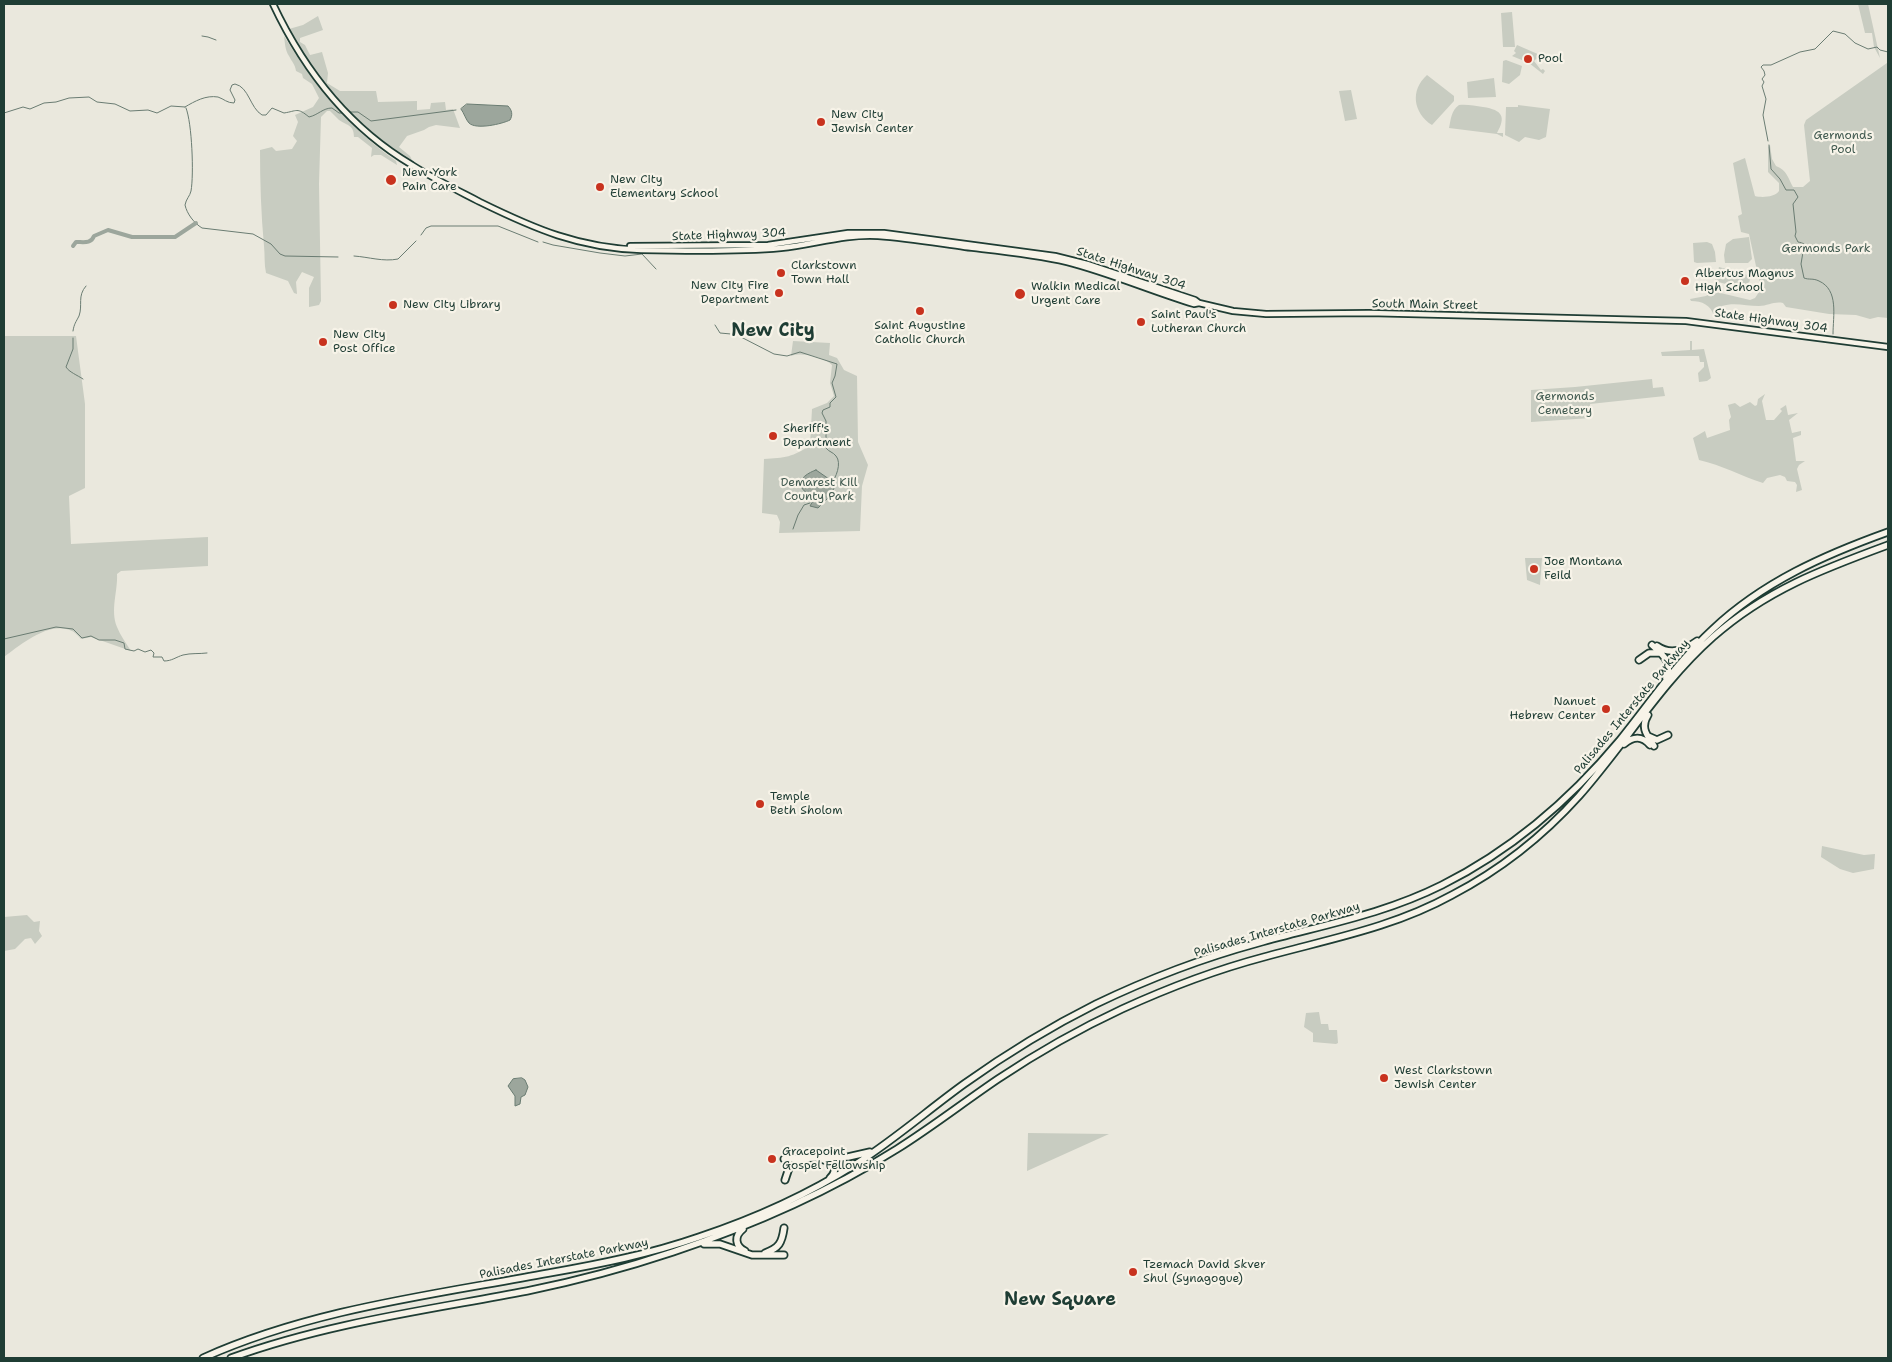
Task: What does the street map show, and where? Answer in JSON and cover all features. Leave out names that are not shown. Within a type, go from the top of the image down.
[{"type":"highway","name":"Palisades Interstate Parkway","points":[[791,1203],[853,1166],[961,1086],[1004,1057],[1055,1026],[1115,995],[1170,972],[1226,952],[1378,912],[1425,893],[1464,873],[1513,842],[1558,805],[1609,752],[1682,661],[1707,635],[1746,602],[1789,574],[1828,554],[1888,532]]},
{"type":"highway","name":"Palisades Interstate Parkway","points":[[232,1358],[321,1330],[567,1282],[625,1267],[675,1251],[844,1180],[883,1158],[926,1130],[1019,1065],[1070,1035],[1116,1012],[1171,988],[1220,970],[1278,953],[1364,932],[1413,914],[1446,898],[1490,872],[1532,842],[1564,812],[1693,657],[1742,614],[1766,598],[1812,574],[1888,545]]},
{"type":"highway","points":[[1652,698],[1665,680],[1668,671],[1668,662],[1653,644],[1673,652],[1690,646],[1707,635]]},
{"type":"highway","points":[[1639,660],[1649,653],[1655,652],[1662,655]]},
{"type":"highway","points":[[1602,768],[1632,738],[1644,739],[1653,747],[1646,734],[1645,721],[1669,685]]},
{"type":"highway","points":[[1646,734],[1656,740],[1668,735]]},
{"type":"highway","points":[[807,1192],[831,1177],[834,1169],[832,1163],[827,1160],[784,1160],[858,1156],[871,1151],[896,1136]]},
{"type":"highway","points":[[785,1180],[789,1168],[802,1160]]},
{"type":"highway","name":"Palisades Interstate Parkway","points":[[204,1358],[260,1335],[332,1315],[604,1263],[647,1253],[776,1210]]},
{"type":"highway","points":[[675,1251],[712,1243],[750,1254],[784,1254],[743,1250],[737,1244],[737,1237],[743,1228],[776,1210]]},
{"type":"highway","points":[[764,1253],[780,1246],[784,1228]]},
{"type":"main road","name":"State Highway 304","points":[[272,4],[303,61],[347,115],[377,141],[410,164],[518,221],[546,232],[571,240],[648,250],[765,249],[797,246],[848,237],[888,237],[1056,260],[1084,267],[1194,304],[1199,303]]},
{"type":"main road","name":"South Main Street","points":[[1199,303],[1233,311],[1266,314],[1369,313],[1652,320]]},
{"type":"main road","name":"State Highway 304","points":[[1652,320],[1723,324],[1888,347]]},
{"type":"green space","points":[[1858,4],[1868,4],[1880,58],[1874,47],[1872,33],[1865,33]]},
{"type":"green space","points":[[1512,12],[1515,47],[1503,47],[1501,13]]},
{"type":"green space","points":[[318,16],[323,30],[300,38],[300,42],[305,45],[310,55],[322,52],[328,73],[327,83],[340,91],[376,91],[378,102],[417,101],[417,110],[430,109],[431,103],[445,102],[446,110],[453,109],[460,128],[436,125],[407,136],[399,147],[410,156],[413,162],[376,135],[342,104],[327,87],[300,49],[289,29],[303,25]]},
{"type":"green space","points":[[284,36],[308,72],[333,104],[362,133],[396,161],[397,165],[381,155],[371,157],[372,148],[358,137],[354,137],[352,128],[339,120],[330,111],[327,111],[321,117],[319,184],[321,301],[319,305],[309,307],[309,288],[314,277],[302,272],[296,282],[297,294],[294,293],[288,281],[266,273],[265,266],[260,150],[272,147],[276,151],[292,149],[297,141],[293,136],[298,122],[295,115],[313,107],[319,98],[312,84],[296,71],[285,46]]},
{"type":"green space","name":"Pool","points":[[1517,45],[1540,55],[1534,61],[1541,70],[1545,71],[1543,74],[1529,63],[1512,56],[1516,53],[1514,51]]},
{"type":"green space","points":[[1506,60],[1522,66],[1520,75],[1509,84],[1502,82],[1503,61]]},
{"type":"green space","name":"Germonds Park","points":[[1887,63],[1888,318],[1878,317],[1870,319],[1856,315],[1829,314],[1786,307],[1783,303],[1774,303],[1759,306],[1736,304],[1722,306],[1720,310],[1722,318],[1720,319],[1714,316],[1711,309],[1705,304],[1691,301],[1690,299],[1706,296],[1712,291],[1750,300],[1755,298],[1761,289],[1749,234],[1741,232],[1738,216],[1742,214],[1733,163],[1745,158],[1755,196],[1775,195],[1779,191],[1779,183],[1768,172],[1768,147],[1770,145],[1772,159],[1776,166],[1785,172],[1793,187],[1803,187],[1810,181],[1804,125],[1806,120]]},
{"type":"green space","points":[[1427,75],[1454,96],[1454,101],[1432,125],[1421,114],[1416,101],[1418,87]]},
{"type":"green space","points":[[1494,78],[1496,97],[1468,98],[1467,82]]},
{"type":"green space","points":[[1351,90],[1357,119],[1345,121],[1339,91]]},
{"type":"green space","points":[[1459,105],[1490,108],[1499,112],[1502,119],[1497,133],[1503,133],[1503,137],[1497,134],[1449,128],[1453,113]]},
{"type":"green space","points":[[1518,105],[1550,109],[1546,137],[1539,140],[1525,137],[1519,142],[1505,135],[1506,107],[1518,107]]},
{"type":"green space","points":[[1749,237],[1752,259],[1748,263],[1725,263],[1726,244],[1733,239]]},
{"type":"green space","points":[[1707,242],[1712,244],[1716,262],[1694,262],[1693,243]]},
{"type":"green space","points":[[1719,267],[1751,276],[1747,290],[1715,281]]},
{"type":"green space","points":[[4,336],[76,336],[85,404],[85,488],[69,496],[71,544],[208,537],[208,566],[121,571],[117,574],[114,607],[115,621],[131,651],[91,637],[81,639],[73,632],[63,628],[45,631],[36,635],[4,657]]},
{"type":"green space","name":"Demarest Kill County Park","points":[[793,341],[830,343],[829,355],[837,358],[844,370],[857,376],[858,442],[868,465],[862,486],[860,531],[779,533],[780,522],[777,515],[762,513],[764,459],[789,456],[810,445],[812,409],[827,403],[834,396],[830,383],[832,365],[813,356],[791,356]]},
{"type":"green space","points":[[1690,341],[1692,341],[1692,350],[1704,349],[1711,378],[1707,381],[1699,382],[1698,373],[1704,367],[1704,362],[1700,362],[1699,356],[1662,356],[1661,352],[1690,350]]},
{"type":"green space","name":"Germonds Cemetery","points":[[1652,379],[1653,388],[1663,387],[1665,396],[1590,404],[1591,418],[1531,422],[1531,390]]},
{"type":"green space","points":[[1765,394],[1762,401],[1766,420],[1774,420],[1782,411],[1780,409],[1786,405],[1788,415],[1798,413],[1789,420],[1792,433],[1801,431],[1801,435],[1793,438],[1796,461],[1805,461],[1797,469],[1802,490],[1796,492],[1797,485],[1795,482],[1787,481],[1785,477],[1780,475],[1767,478],[1763,483],[1699,460],[1693,438],[1705,431],[1707,438],[1730,430],[1729,420],[1731,417],[1728,405],[1735,403],[1740,407],[1750,402],[1755,406],[1758,399]]},
{"type":"green space","name":"Joe Montana Feild","points":[[1525,558],[1542,558],[1540,585],[1527,580]]},
{"type":"green space","points":[[1822,846],[1864,855],[1875,854],[1874,869],[1853,873],[1840,869],[1821,857]]},
{"type":"green space","points":[[27,915],[34,922],[40,921],[39,931],[42,936],[35,944],[31,938],[25,939],[15,949],[4,951],[4,917]]},
{"type":"green space","points":[[1319,1012],[1321,1024],[1328,1024],[1329,1030],[1337,1030],[1338,1043],[1313,1042],[1313,1033],[1304,1027],[1306,1013]]},
{"type":"green space","points":[[1028,1133],[1109,1134],[1027,1171]]},
{"type":"shaded area","points":[[467,104],[508,106],[512,116],[510,120],[495,125],[472,125],[468,122],[461,109]]},
{"type":"shaded area","points":[[816,470],[829,479],[828,481],[834,488],[830,496],[818,508],[810,506],[814,499],[804,491],[801,485],[804,476]]},
{"type":"shaded area","points":[[522,1078],[528,1087],[525,1095],[521,1097],[520,1104],[515,1106],[515,1096],[508,1086],[513,1079]]},
{"type":"waterway","points":[[1768,141],[1763,115],[1766,99],[1762,86],[1764,82],[1762,79],[1765,75],[1761,67],[1763,65],[1771,65],[1800,52],[1815,49],[1833,31],[1845,34],[1855,43],[1868,49],[1877,47],[1888,52]]},
{"type":"waterway","points":[[202,36],[216,40]]},
{"type":"waterway","points":[[185,107],[209,97],[218,97],[227,102],[234,103],[235,100],[230,90],[232,85],[235,84],[247,93],[255,108],[262,115],[266,115],[272,108],[284,113],[299,111],[309,117],[329,108],[339,113],[344,113]]},
{"type":"waterway","points":[[4,113],[23,107],[30,109],[44,103],[69,98],[89,97],[97,102],[115,104],[130,111],[148,110],[157,113],[171,106],[185,107]]},
{"type":"waterway","points":[[186,108],[191,136],[192,173],[191,191],[185,205],[189,215],[196,224],[202,228],[253,234],[271,244],[280,254],[285,256],[338,257]]},
{"type":"waterway","points":[[348,112],[358,112],[371,121],[456,110]]},
{"type":"waterway","points":[[1769,145],[1771,169],[1780,179],[1786,190],[1794,190],[1798,197],[1793,204],[1795,236],[1798,242],[1806,247],[1801,264],[1804,278],[1817,280],[1830,291],[1834,304],[1833,334]]},
{"type":"waterway","points":[[73,246],[76,242],[89,241],[94,236],[108,230],[132,237],[175,237],[196,223]]},
{"type":"waterway","points":[[421,235],[426,228],[431,226],[498,226],[538,242]]},
{"type":"waterway","points":[[354,256],[381,260],[398,259],[416,241]]},
{"type":"waterway","points":[[543,242],[600,253],[625,256],[642,254],[656,269]]},
{"type":"waterway","points":[[73,331],[80,312],[82,293],[86,286]]},
{"type":"waterway","points":[[715,325],[720,333],[731,334]]},
{"type":"waterway","points":[[739,336],[774,354],[787,356],[800,352],[837,364],[832,383],[836,397],[830,403],[830,407],[823,410],[822,413],[826,421],[826,448],[838,459],[835,478],[831,484]]},
{"type":"waterway","points":[[73,338],[73,349],[66,367],[83,379]]},
{"type":"waterway","points":[[793,529],[804,505],[810,503]]},
{"type":"waterway","points":[[4,639],[56,627],[73,629],[82,638],[91,636],[99,640],[115,640],[124,643],[125,649],[134,651],[138,649],[145,652],[151,650],[154,653],[153,657],[162,657],[164,661],[186,654],[207,653]]},
{"type":"place","name":"Pool","points":[[1528,59]]},
{"type":"place","name":"New City Jewish Center","points":[[821,122]]},
{"type":"place","name":"New York Pain Care","points":[[391,180]]},
{"type":"place","name":"New City Elementary School","points":[[600,187]]},
{"type":"place","name":"Clarkstown Town Hall","points":[[781,273]]},
{"type":"place","name":"Albertus Magnus High School","points":[[1685,281]]},
{"type":"place","name":"New City Fire Department","points":[[779,293]]},
{"type":"place","name":"Walkin Medical Urgent Care","points":[[1020,294]]},
{"type":"place","name":"New City Library","points":[[393,305]]},
{"type":"place","name":"Saint Augustine Catholic Church","points":[[920,311]]},
{"type":"place","name":"Saint Paul's Lutheran Church","points":[[1141,322]]},
{"type":"place","name":"New City Post Office","points":[[323,342]]},
{"type":"place","name":"Sheriff's Department","points":[[773,436]]},
{"type":"place","name":"Joe Montana Feild","points":[[1534,569]]},
{"type":"place","name":"Nanuet Hebrew Center","points":[[1606,709]]},
{"type":"place","name":"Temple Beth Sholom","points":[[760,804]]},
{"type":"place","name":"West Clarkstown Jewish Center","points":[[1384,1078]]},
{"type":"place","name":"Gracepoint Gospel Fellowship","points":[[772,1159]]},
{"type":"place","name":"Tzemach David Skver Shul (Synagogue)","points":[[1133,1272]]},
{"type":"district","name":"New City","points":[[773,331]]},
{"type":"district","name":"New Square","points":[[1060,1300]]},
{"type":"park label","name":"Germonds Pool","points":[[1843,143]]}]
